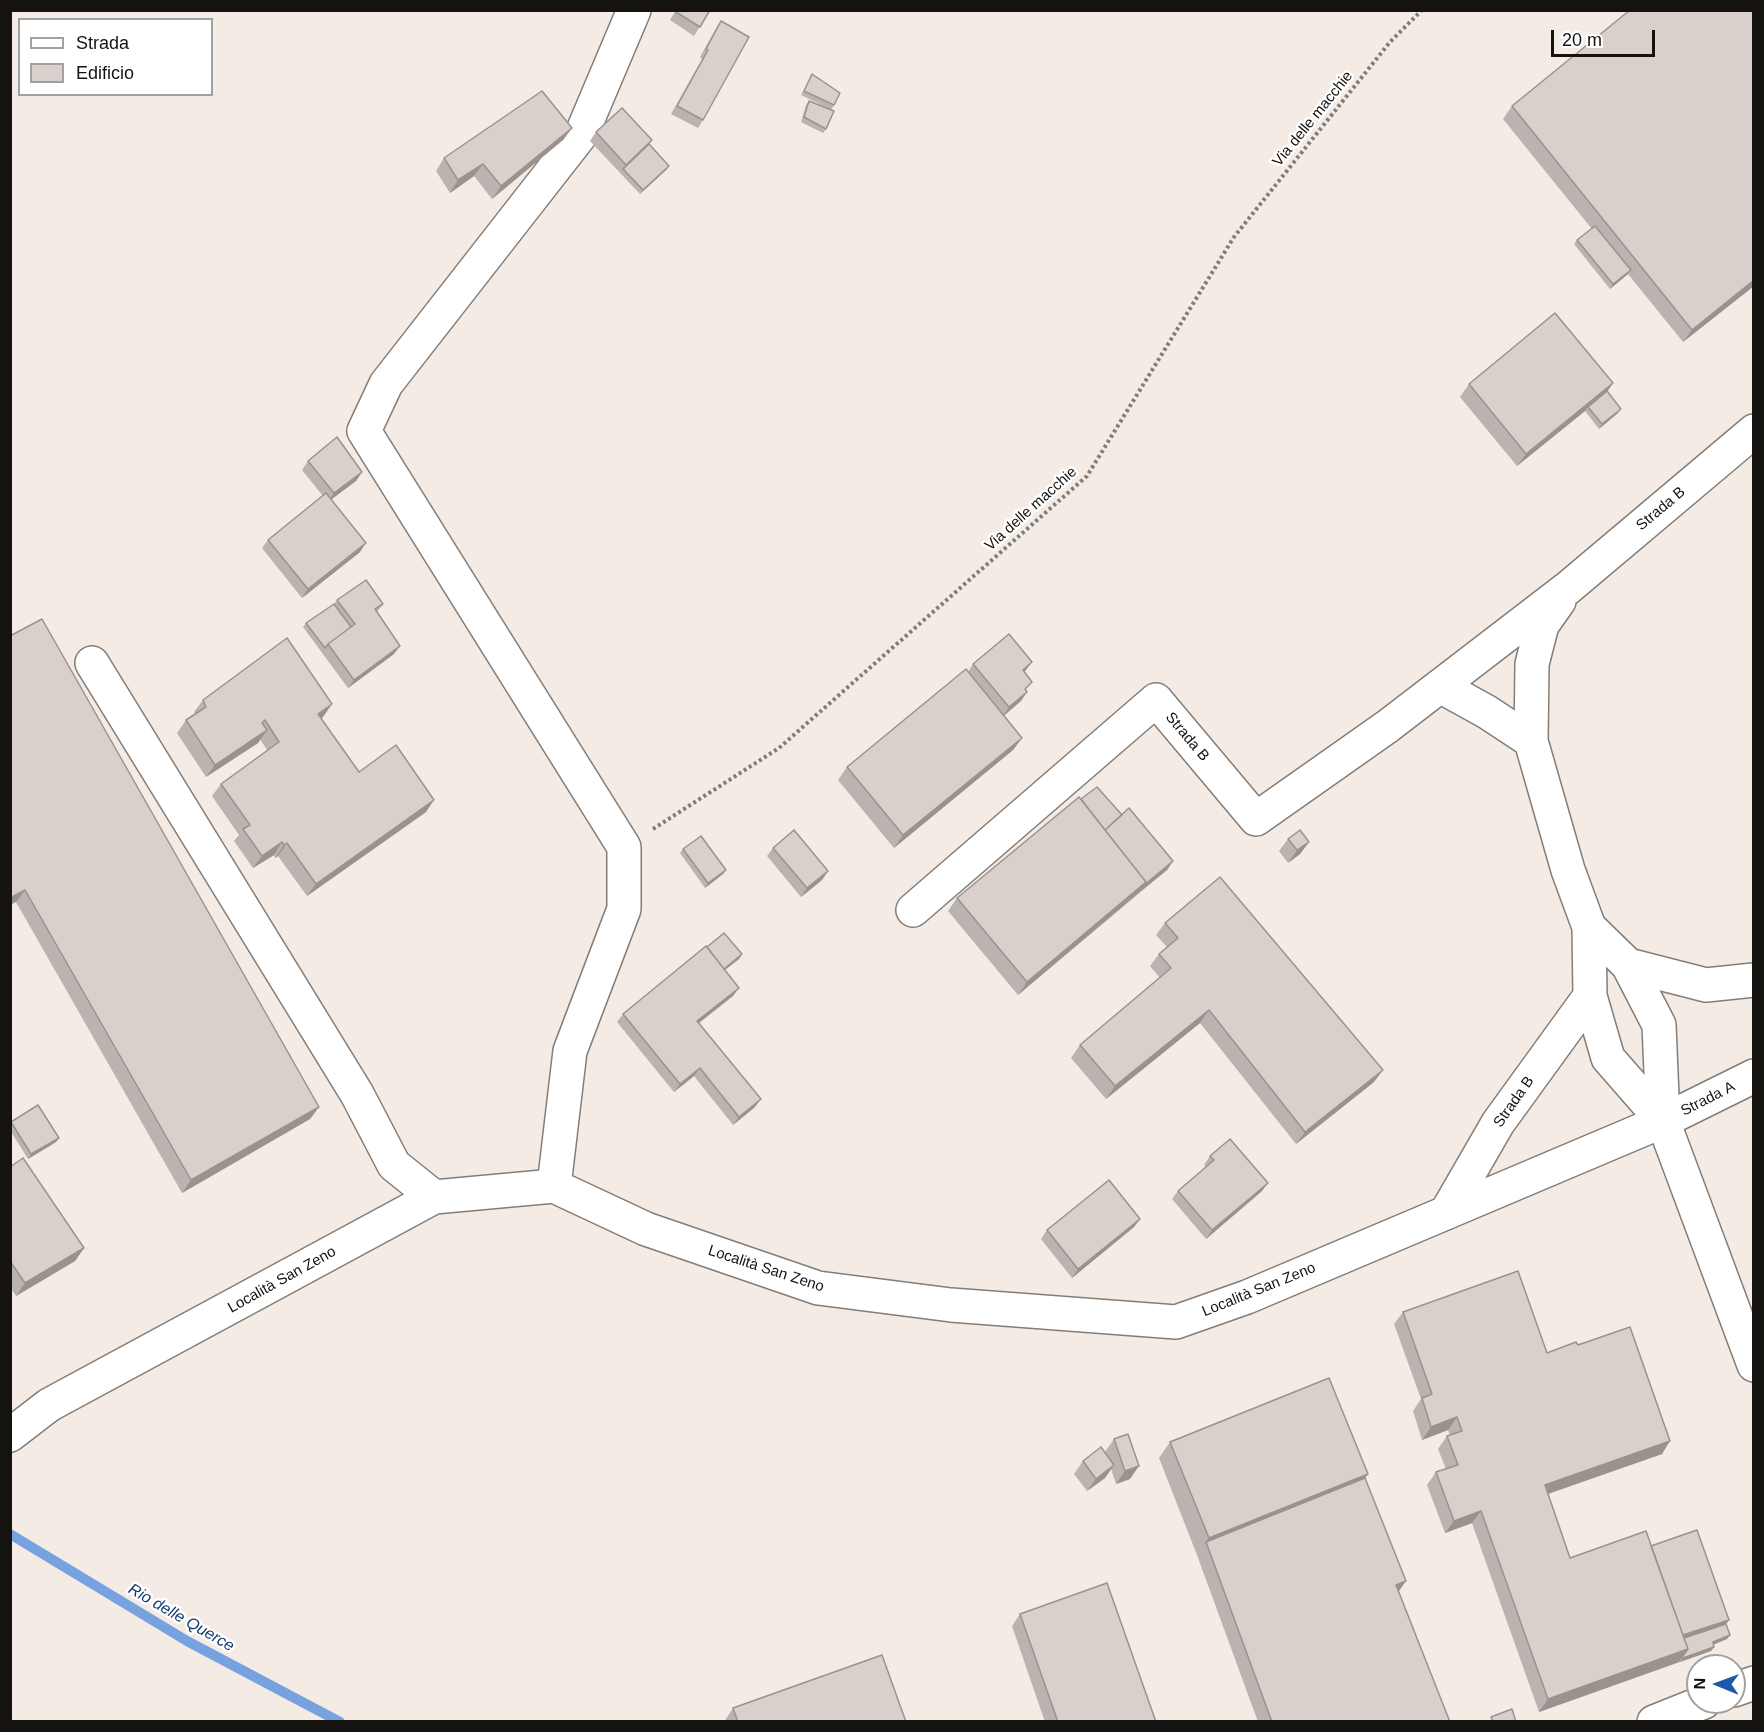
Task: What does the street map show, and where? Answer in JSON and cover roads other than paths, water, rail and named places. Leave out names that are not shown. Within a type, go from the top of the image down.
[{"type":"street","points":[[554,1186],[570,1051],[624,909],[624,847],[363,431],[386,384],[582,132],[634,10]]},
{"type":"street","name":"Strada B","points":[[913,910],[1156,700],[1256,819],[1388,726],[1569,587],[1754,431]]},
{"type":"street","name":"Strada B","points":[[1569,587],[1542,625],[1532,664],[1531,741],[1568,870],[1590,927],[1590,996],[1608,1058],[1663,1121]]},
{"type":"street","points":[[92,663],[357,1094],[394,1165],[434,1197]]},
{"type":"street","points":[[1440,686],[1487,712],[1531,741]]},
{"type":"street","name":"Strada B","points":[[1590,927],[1628,965],[1659,1025],[1663,1121],[1754,1365]]},
{"type":"street","points":[[1628,965],[1706,985],[1754,980]]},
{"type":"street","name":"Strada B","points":[[1446,1213],[1498,1123],[1590,996]]},
{"type":"street","name":"Strada A","points":[[1663,1121],[1754,1076]]},
{"type":"street","name":"Località San Zeno","points":[[10,1435],[49,1405],[434,1197],[554,1186],[646,1229],[818,1288],[951,1305],[1176,1322],[1247,1297],[1663,1121]]},
{"type":"street","points":[[1654,1722],[1686,1709]]},
{"type":"waterway","name":"Rio delle Querce","points":[[10,1534],[187,1641],[340,1722]]}]
